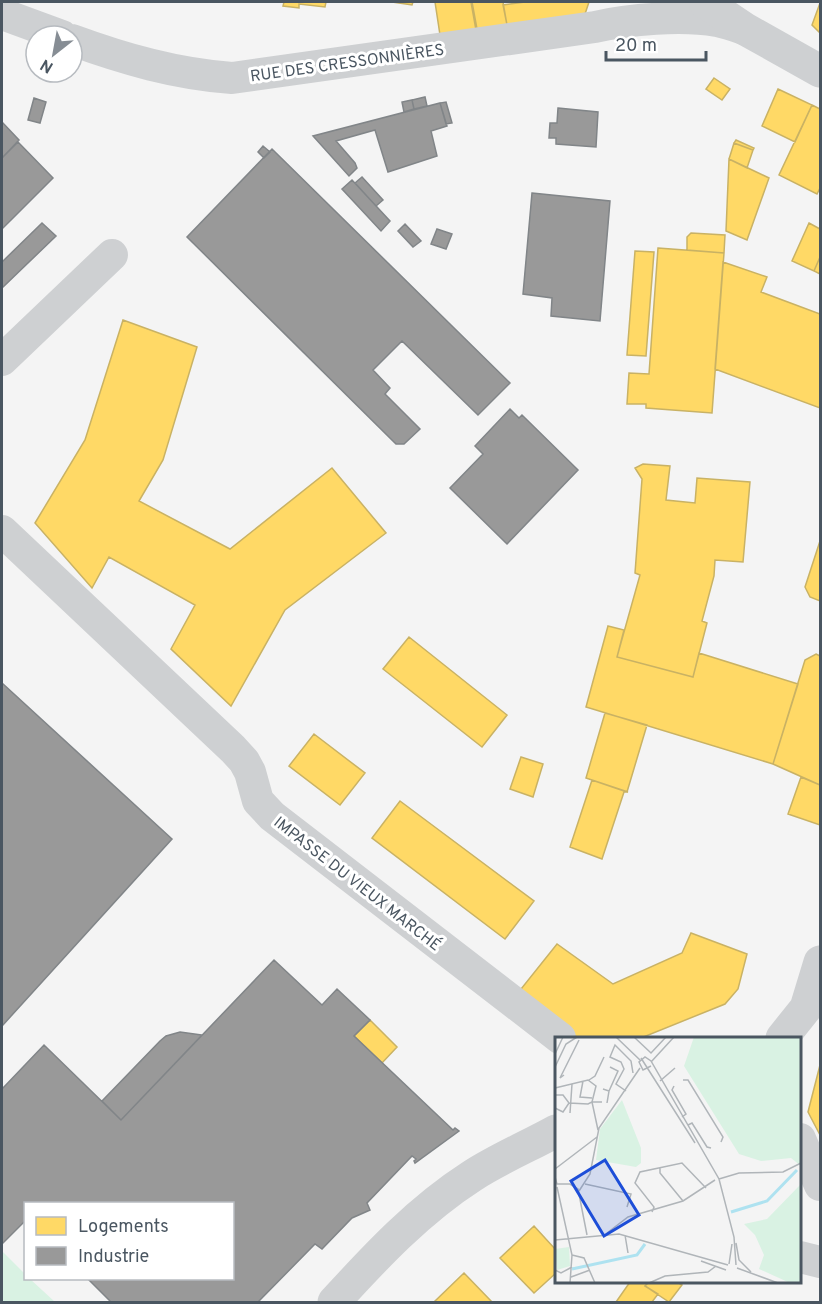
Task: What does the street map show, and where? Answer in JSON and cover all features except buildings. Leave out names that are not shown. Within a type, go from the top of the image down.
[{"type":"street","points":[[705,2],[745,29],[820,71]]},
{"type":"street","name":"RUE DES CRESSONNIÈRES","points":[[84,45],[117,57],[196,75],[232,78],[595,27],[630,11],[717,21],[745,29]]},
{"type":"street","points":[[2,14],[29,24]]},
{"type":"street","points":[[2,360],[112,255]]},
{"type":"street","name":"IMPASSE DU VIEUX MARCHÉ","points":[[2,531],[233,749],[250,772],[258,801],[272,816],[559,1037]]},
{"type":"street","points":[[783,1037],[806,1008],[820,962]]},
{"type":"street","points":[[334,1302],[416,1218],[472,1176],[555,1132]]},
{"type":"street","points":[[801,1141],[820,1185]]},
{"type":"street","points":[[801,1257],[820,1262]]},
{"type":"green space","points":[[2,1251],[24,1273],[24,1280],[31,1280],[55,1302],[2,1302]]}]
